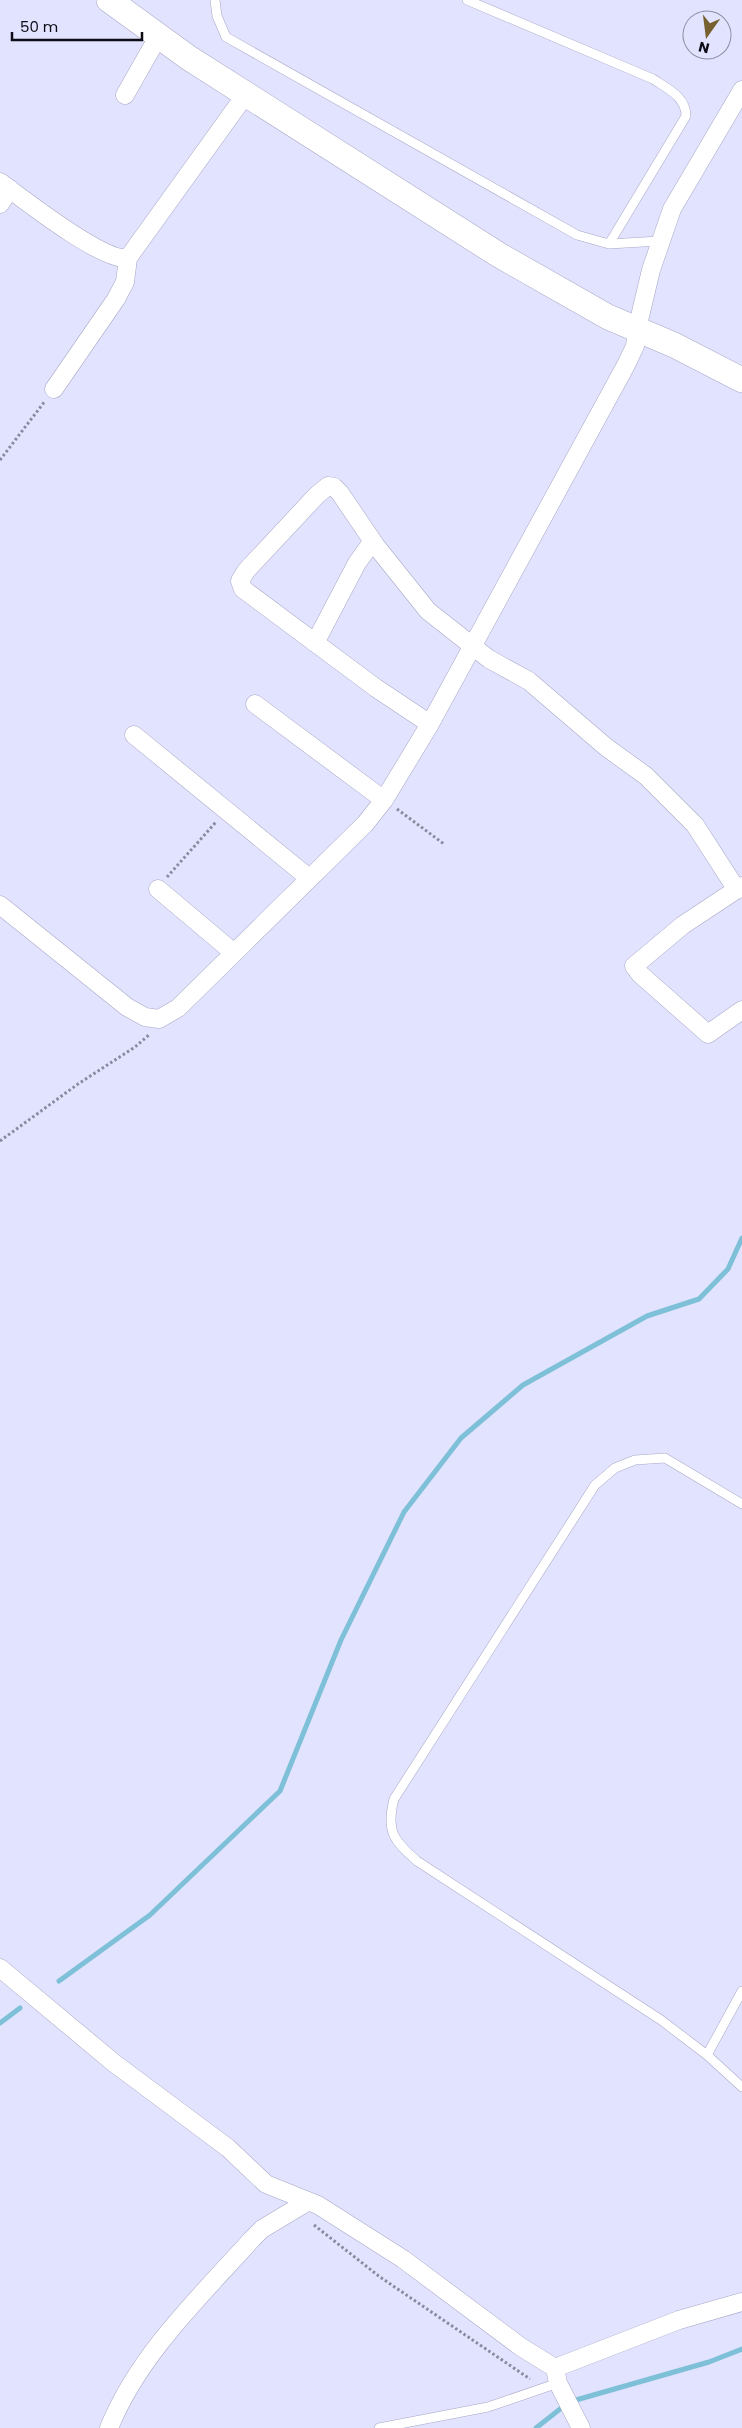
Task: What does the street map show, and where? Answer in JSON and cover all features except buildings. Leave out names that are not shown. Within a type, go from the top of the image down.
[{"type":"street","points":[[109,0],[158,37],[499,254],[608,317],[674,345],[742,380]]},
{"type":"street","points":[[125,95],[158,37]]},
{"type":"street","points":[[0,905],[127,1007],[145,1017],[159,1019],[178,1008],[365,824],[384,800],[430,724],[472,645],[543,521],[626,365],[635,346],[636,329],[660,241],[672,209],[742,90]]},
{"type":"street","points":[[54,389],[116,300],[125,282],[128,258],[246,94]]},
{"type":"street","points":[[3,192],[112,257],[128,258]]},
{"type":"street","points":[[430,724],[399,705],[243,589],[240,581],[252,564],[317,495],[328,486],[334,487],[340,493],[372,542],[428,611],[447,628],[489,659],[529,681],[606,747],[646,776],[695,825],[739,888],[683,925],[634,966],[640,974],[708,1034],[742,1010]]},
{"type":"street","points":[[315,643],[357,563],[372,542]]},
{"type":"street","points":[[447,628],[485,622]]},
{"type":"street","points":[[255,704],[384,800]]},
{"type":"street","points":[[134,735],[309,878]]},
{"type":"street","points":[[158,889],[234,954]]},
{"type":"street","points":[[0,1968],[114,2063],[228,2148],[266,2184],[301,2207]]},
{"type":"street","points":[[109,2428],[131,2386],[188,2307],[252,2238],[277,2219],[301,2207],[318,2205],[403,2259],[521,2347],[553,2380],[581,2428]]},
{"type":"street","points":[[553,2380],[679,2320],[742,2302]]},
{"type":"lane","points":[[215,0],[217,16],[226,37],[577,235],[609,244],[660,241]]},
{"type":"lane","points":[[468,0],[654,79],[673,92],[683,103],[686,116],[609,244]]},
{"type":"lane","points":[[742,1504],[665,1458],[635,1460],[615,1468],[595,1485],[394,1799],[389,1817],[391,1832],[399,1846],[661,2020],[706,2055],[742,2087]]},
{"type":"lane","points":[[706,2055],[742,1991]]},
{"type":"lane","points":[[380,2428],[488,2407],[553,2380]]},
{"type":"path","points":[[0,460],[54,389]]},
{"type":"path","points":[[384,800],[444,844]]},
{"type":"path","points":[[158,889],[182,858],[227,811]]},
{"type":"path","points":[[0,1141],[78,1084],[135,1047],[150,1034],[159,1019]]},
{"type":"path","points":[[301,2207],[380,2277],[524,2375],[553,2380]]},
{"type":"waterway","points":[[59,1981],[150,1915],[280,1791],[341,1640],[404,1512],[461,1438],[523,1385],[647,1316],[699,1299],[728,1269],[742,1238]]},
{"type":"waterway","points":[[0,2023],[20,2008]]},
{"type":"waterway","points":[[536,2428],[569,2402],[709,2362],[742,2349]]}]
